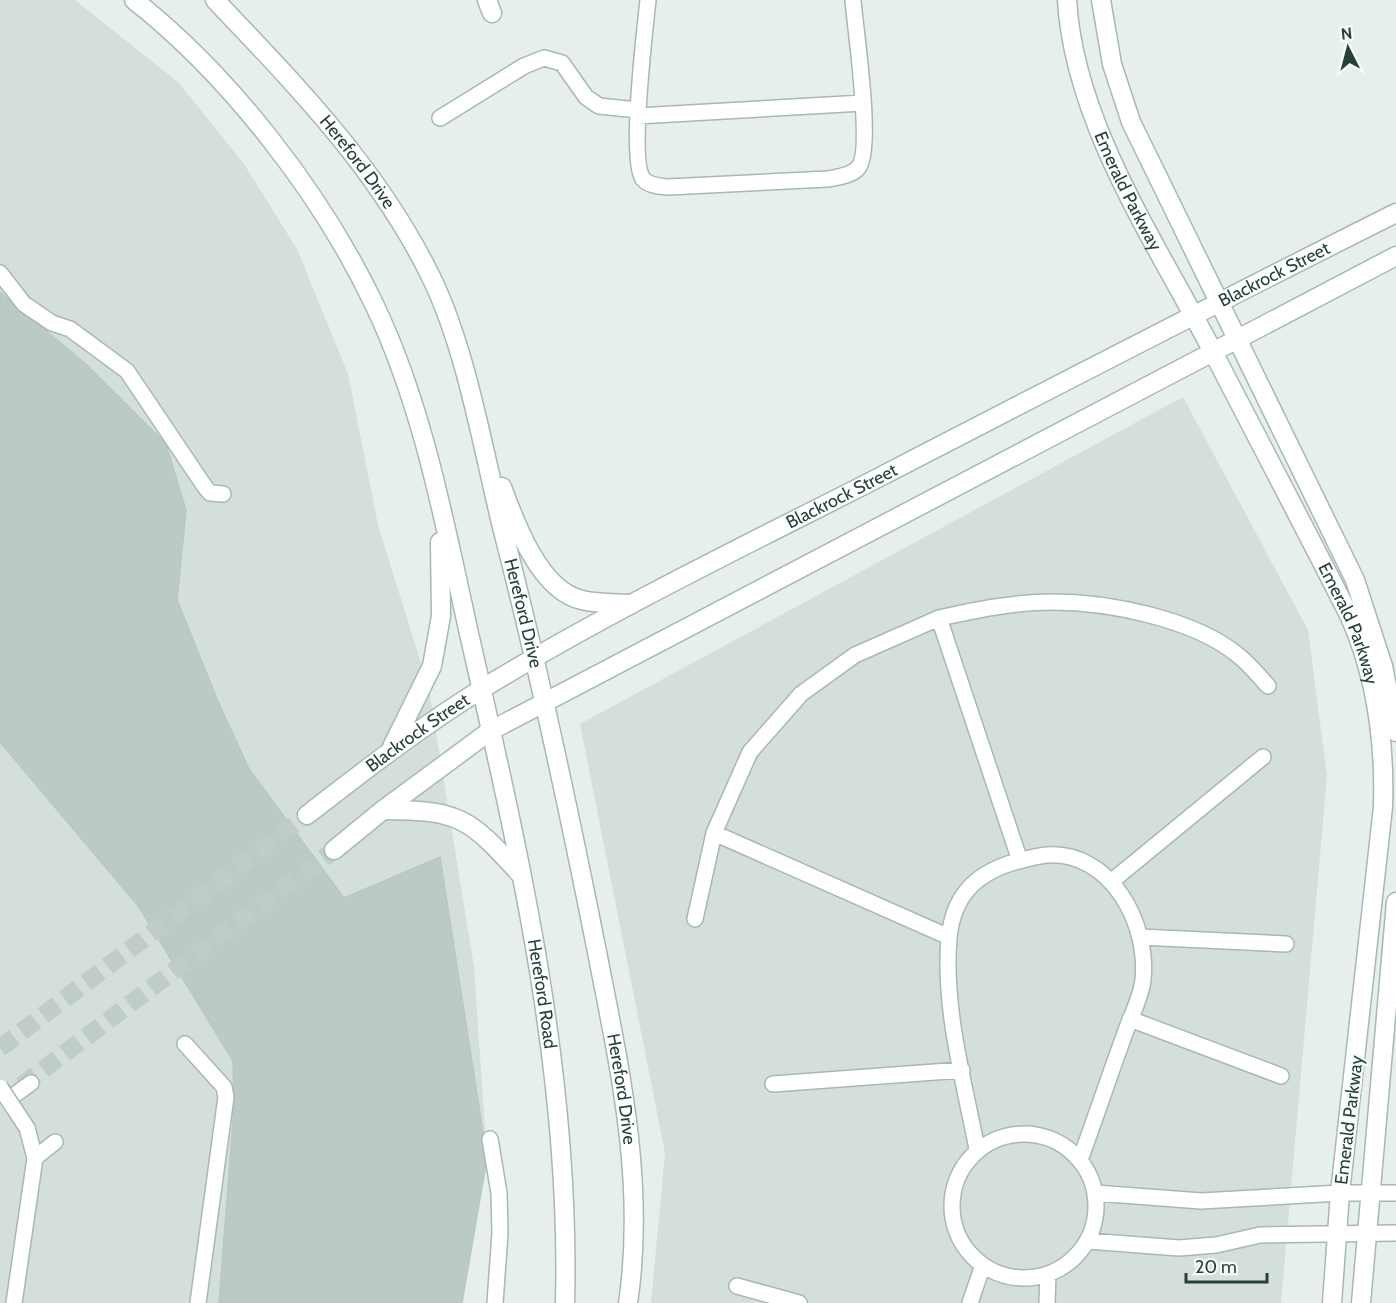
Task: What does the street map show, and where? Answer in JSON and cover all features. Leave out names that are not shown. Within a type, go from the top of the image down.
[{"type":"street","points":[[134,0],[203,60],[271,141],[334,230],[374,304],[400,369],[434,482],[482,689]]},
{"type":"street","name":"Hereford Drive","points":[[215,0],[322,114],[395,211],[433,279],[456,343],[545,701],[626,1104],[635,1213],[628,1303]]},
{"type":"street","name":"Emerald Parkway","points":[[1067,0],[1068,20],[1084,88],[1109,151],[1362,646],[1370,671],[1384,778],[1382,819],[1340,1193],[1332,1303]]},
{"type":"street","name":"Emerald Parkway","points":[[1101,0],[1112,64],[1131,122],[1355,580],[1383,666],[1396,732]]},
{"type":"street","name":"Blackrock Street","points":[[308,815],[390,752],[482,689],[535,657],[633,604],[1396,213]]},
{"type":"street","points":[[334,850],[383,810],[490,731],[1212,350],[1396,256]]},
{"type":"street","points":[[472,407],[525,542],[549,580],[563,593],[581,600],[633,604]]},
{"type":"street","points":[[390,752],[424,686],[437,644],[442,586],[434,482]]},
{"type":"street","name":"Hereford Road","points":[[482,689],[522,876],[550,1028],[557,1087],[565,1210],[565,1303]]},
{"type":"street","points":[[383,810],[432,811],[464,820],[477,829],[522,876]]},
{"type":"street","name":"Emerald Parkway","points":[[1361,1303],[1396,902]]},
{"type":"lane","points":[[648,0],[638,113],[638,167],[643,179],[654,186],[669,187],[828,179],[848,175],[859,168],[865,155],[863,102],[853,0]]},
{"type":"lane","points":[[440,118],[524,66],[544,58],[562,63],[586,97],[599,106],[638,113],[863,102]]},
{"type":"lane","points":[[0,273],[24,304],[52,323],[76,334],[127,371],[205,487],[210,493],[223,494]]},
{"type":"lane","points":[[695,919],[714,834],[750,752],[801,694],[855,656],[939,618],[991,607],[1053,602],[1115,608],[1160,618],[1208,636],[1239,656],[1268,686]]},
{"type":"lane","points":[[939,618],[1020,861]]},
{"type":"lane","points":[[1112,881],[1263,757]]},
{"type":"lane","points":[[714,834],[949,937]]},
{"type":"lane","points":[[977,1149],[950,1002],[949,937],[957,908],[970,884],[989,871],[1047,855],[1071,858],[1095,869],[1112,881],[1132,914],[1141,937],[1143,980],[1080,1160]]},
{"type":"lane","points":[[1141,937],[1286,944]]},
{"type":"lane","points":[[1130,1018],[1281,1076]]},
{"type":"lane","points":[[185,1044],[224,1087],[226,1097],[198,1303]]},
{"type":"lane","points":[[773,1084],[962,1070]]},
{"type":"lane","points":[[14,1303],[35,1158],[27,1128],[4,1093],[31,1083]]},
{"type":"lane","points":[[1024,1133],[1049,1137],[1071,1150],[1088,1169],[1096,1192],[1096,1218],[1088,1241],[1073,1259],[1048,1274],[1032,1278],[1009,1277],[983,1265],[969,1254],[957,1235],[951,1213],[952,1190],[961,1168],[977,1149],[1000,1137],[1024,1133]]},
{"type":"lane","points":[[490,1139],[499,1193],[500,1233],[495,1303]]},
{"type":"lane","points":[[35,1158],[55,1142]]},
{"type":"lane","points":[[1096,1192],[1201,1201],[1340,1193],[1396,1193]]},
{"type":"lane","points":[[1088,1241],[1179,1248],[1216,1245],[1260,1235],[1396,1233]]},
{"type":"lane","points":[[970,1303],[983,1265]]},
{"type":"lane","points":[[1047,1303],[1048,1274]]},
{"type":"lane","points":[[737,1286],[799,1303]]},
{"type":"shaded area","points":[[0,0],[75,0],[179,83],[244,164],[297,249],[348,374],[378,525],[429,689],[474,967],[487,1158],[462,1303],[0,1303]]},
{"type":"shaded area","points":[[1183,397],[1308,630],[1327,776],[1281,1303],[651,1303],[665,1153],[580,724]]},
{"type":"building","points":[[0,292],[88,366],[166,444],[186,510],[177,600],[217,699],[249,769],[344,898],[440,857],[487,1158],[462,1303],[219,1303],[234,1109],[233,1061],[139,907],[0,742]]},
{"type":"tunnel","points":[[0,1048],[307,815]]},
{"type":"tunnel","points":[[0,1102],[334,850]]}]
